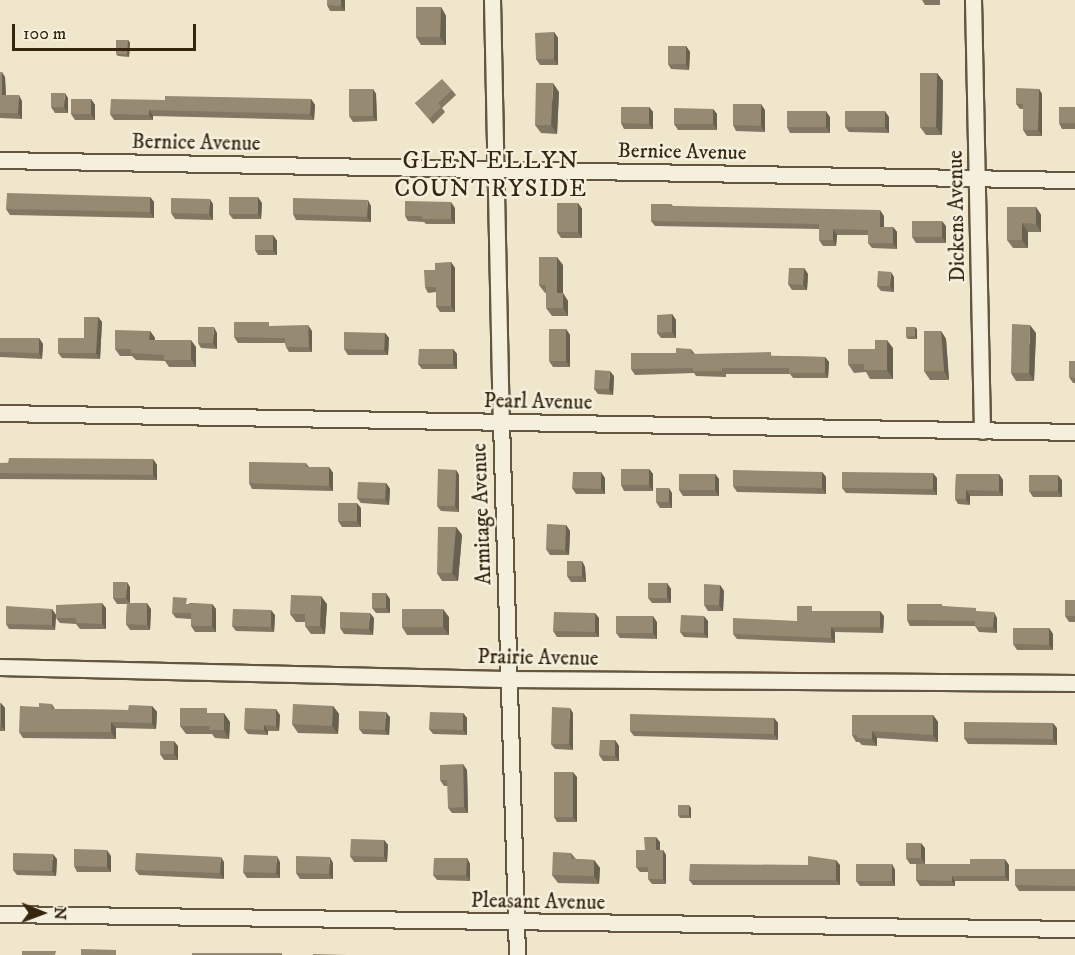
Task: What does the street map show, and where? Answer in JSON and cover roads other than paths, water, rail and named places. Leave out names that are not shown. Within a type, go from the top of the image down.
[{"type":"street","name":"Armitage Avenue","points":[[492,0],[507,679],[517,955]]},
{"type":"street","name":"Dickens Avenue","points":[[973,0],[982,431]]},
{"type":"street","name":"Bernice Avenue","points":[[0,160],[1075,180]]},
{"type":"street","name":"Pearl Avenue","points":[[0,413],[1075,432]]},
{"type":"street","name":"Prairie Avenue","points":[[0,667],[507,679],[1075,683]]},
{"type":"street","name":"Pleasant Avenue","points":[[0,914],[1075,930]]},
{"type":"district","name":"GLEN ELLYN COUNTRYSIDE","points":[[491,176]]}]
